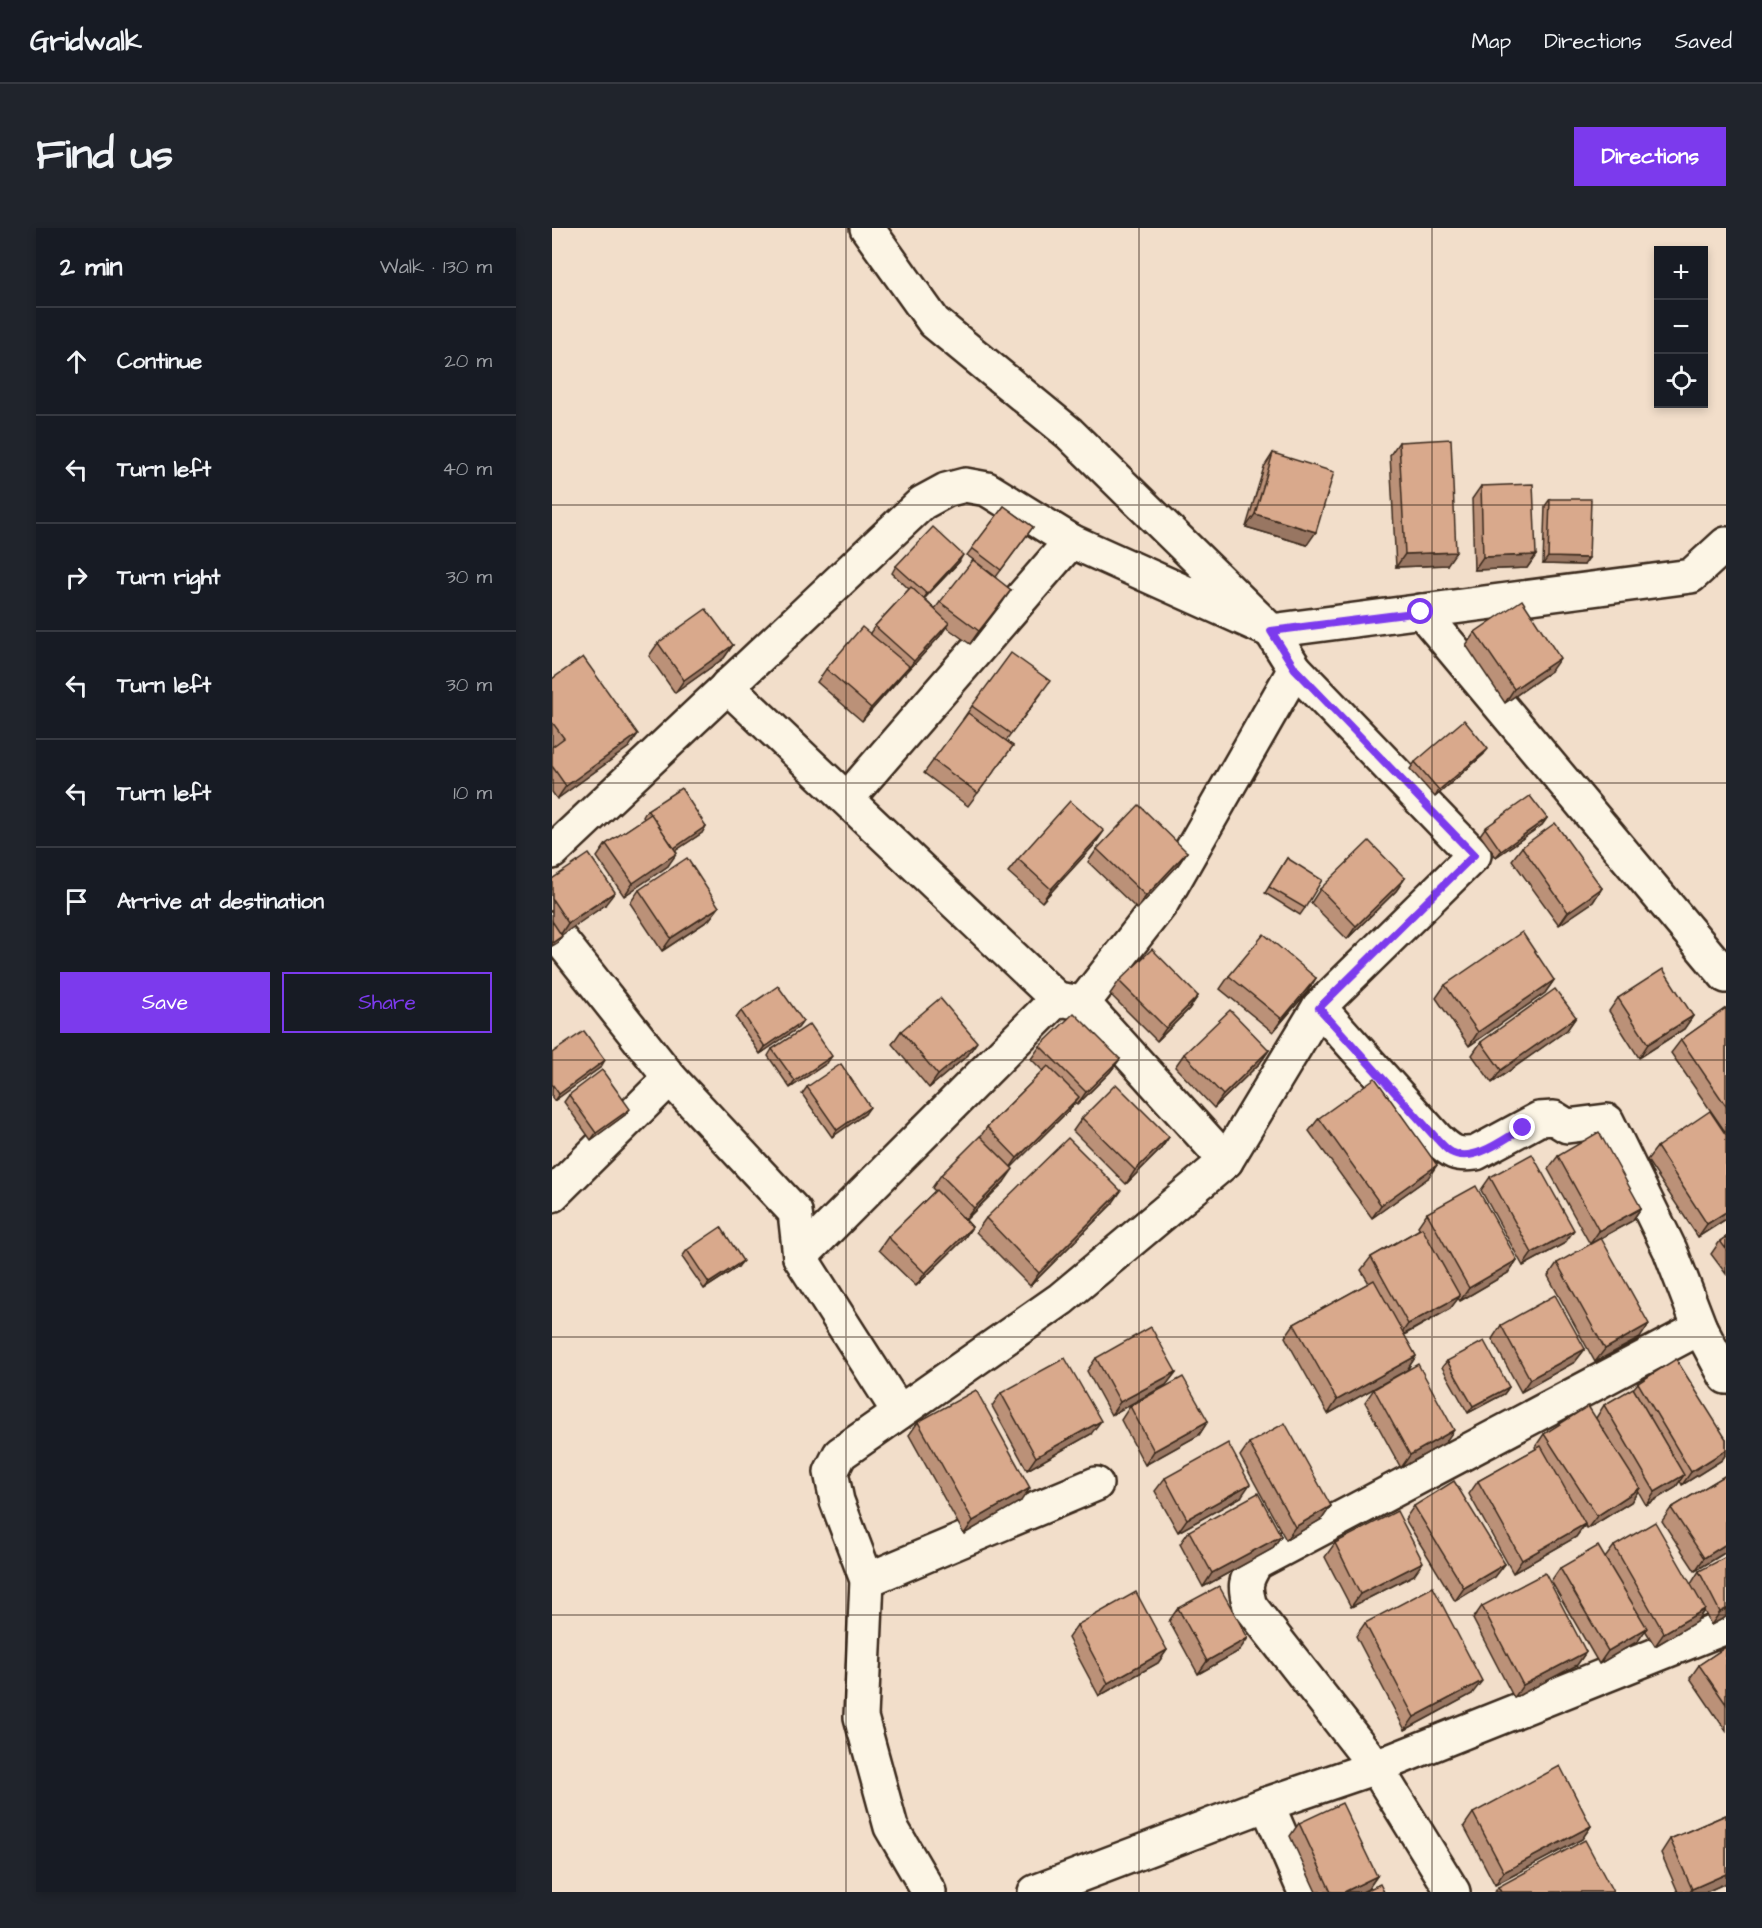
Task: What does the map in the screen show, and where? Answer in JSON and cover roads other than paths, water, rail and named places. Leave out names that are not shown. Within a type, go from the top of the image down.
[{"type":"street","points":[[867,228],[934,322],[1070,433],[1271,631],[1295,669],[1474,855],[1319,1008],[1226,1161],[1061,1299],[840,1454],[831,1472],[837,1501],[867,1580],[861,1717],[891,1827],[929,1892]]},
{"type":"street","points":[[552,852],[922,503],[946,490],[965,485],[987,489],[1071,541],[1271,631],[1691,576],[1726,544]]},
{"type":"street","points":[[847,799],[1071,541]]},
{"type":"street","points":[[1421,612],[1726,976]]},
{"type":"street","points":[[800,1257],[1070,1001],[1162,902],[1295,669]]},
{"type":"street","points":[[727,686],[847,799],[1070,1001],[1226,1161]]},
{"type":"street","points":[[552,929],[670,1078],[795,1212],[800,1257],[899,1412]]},
{"type":"street","points":[[1319,1008],[1437,1139],[1452,1152],[1465,1155],[1476,1154],[1539,1119],[1554,1118],[1567,1126],[1607,1121],[1670,1250],[1700,1328],[1726,1377]]},
{"type":"street","points":[[552,1195],[670,1078]]},
{"type":"street","points":[[1453,1892],[1376,1767],[1250,1606],[1245,1590],[1248,1577],[1256,1563],[1700,1328]]},
{"type":"street","points":[[867,1580],[1096,1484]]},
{"type":"street","points":[[1035,1892],[1267,1804],[1376,1767],[1726,1627]]},
{"type":"street","points":[[1267,1804],[1305,1892]]}]
